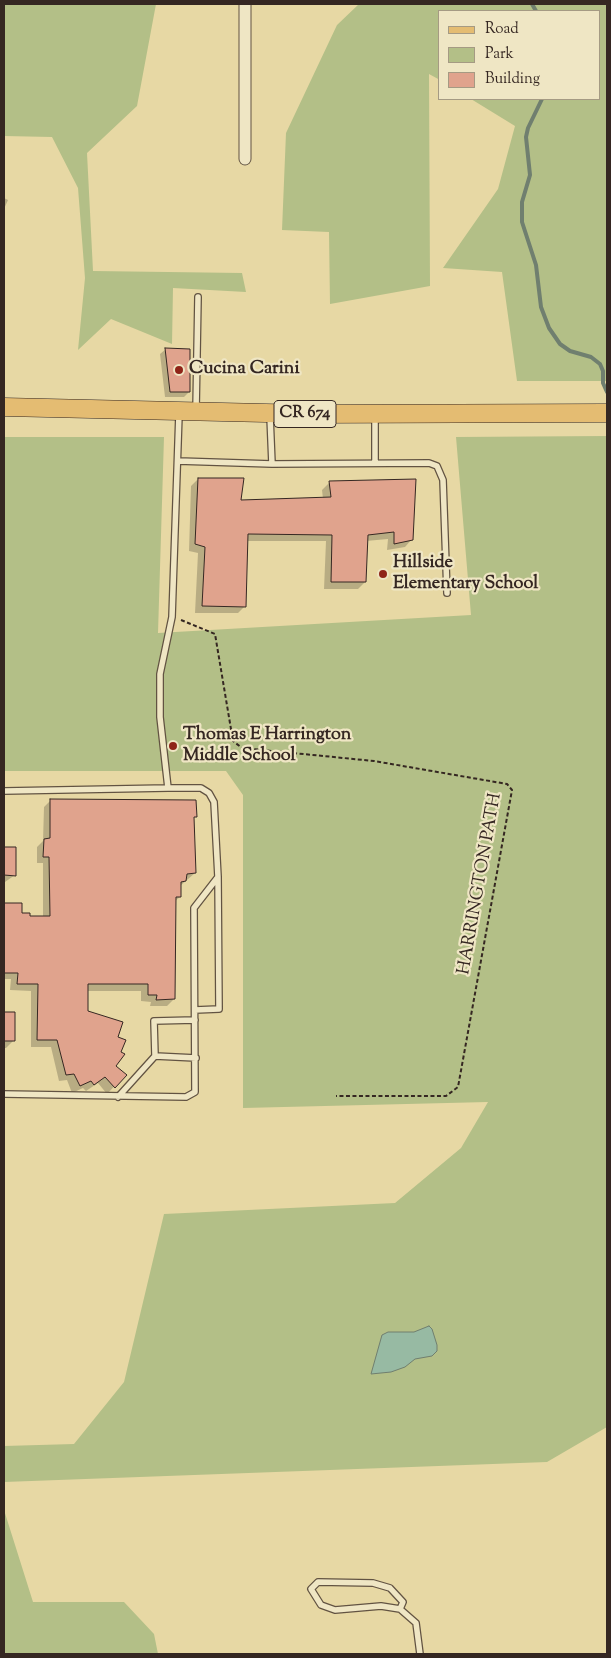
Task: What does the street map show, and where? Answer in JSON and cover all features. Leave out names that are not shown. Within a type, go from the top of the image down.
[{"type":"main road","name":"CR 674","points":[[4,407],[270,414],[607,413]]},
{"type":"street","points":[[245,4],[245,159]]},
{"type":"lane","points":[[168,788],[160,717],[160,674],[172,617],[178,461],[188,412],[198,297]]},
{"type":"lane","points":[[270,414],[272,464]]},
{"type":"lane","points":[[375,414],[375,463]]},
{"type":"lane","points":[[178,461],[272,464],[428,463],[437,466],[443,480],[447,593]]},
{"type":"lane","points":[[4,791],[201,788],[209,793],[214,802],[218,877],[219,1009],[195,1010]]},
{"type":"lane","points":[[4,1094],[186,1098],[195,1092],[194,908],[218,877]]},
{"type":"lane","points":[[118,1097],[155,1056],[154,1021],[196,1020]]},
{"type":"lane","points":[[155,1056],[196,1058]]},
{"type":"lane","points":[[400,1609],[403,1602],[390,1588],[373,1583],[318,1582],[311,1589],[321,1605],[335,1610],[381,1606],[400,1609],[416,1623],[420,1654]]},
{"type":"path","name":"HARRINGTON PATH","points":[[172,617],[215,634],[233,741],[242,748],[374,761],[507,784],[512,790],[458,1087],[446,1096],[336,1096]]},
{"type":"green space","points":[[4,4],[156,4],[137,106],[87,153],[93,271],[242,273],[246,292],[173,288],[172,344],[111,319],[78,350],[85,278],[78,188],[52,137],[4,136]]},
{"type":"green space","points":[[359,4],[607,4],[607,381],[517,381],[502,272],[443,268],[498,189],[515,126],[473,100],[601,100],[601,10],[438,10],[438,79],[429,74],[430,286],[330,304],[329,232],[282,230],[286,133],[337,25]]},
{"type":"green space","points":[[607,436],[607,1427],[547,1462],[4,1482],[4,1446],[74,1444],[124,1382],[164,1214],[395,1203],[461,1148],[488,1102],[243,1108],[243,795],[226,771],[4,771],[4,437],[164,437],[158,633],[471,615],[456,437]]},
{"type":"green space","points":[[4,1510],[33,1602],[124,1602],[154,1634],[158,1654],[4,1654]]},
{"type":"shaded area","points":[[429,1326],[432,1329],[437,1345],[437,1351],[432,1356],[415,1359],[405,1367],[391,1372],[371,1374],[382,1335],[388,1332],[414,1332]]},
{"type":"building","name":"Cucina Carini","points":[[165,348],[190,349],[190,392],[170,392]]},
{"type":"building","points":[[198,478],[244,478],[241,500],[331,497],[329,481],[416,479],[413,540],[394,544],[394,532],[368,535],[366,582],[331,582],[332,535],[248,534],[246,607],[202,606],[205,547],[195,544]]},
{"type":"building","points":[[50,799],[196,800],[197,817],[194,817],[196,873],[187,874],[186,881],[181,882],[181,897],[176,897],[175,999],[156,1000],[157,995],[148,995],[148,984],[88,984],[88,1011],[123,1022],[118,1037],[126,1040],[121,1052],[125,1054],[116,1066],[127,1075],[115,1088],[105,1077],[94,1085],[91,1081],[80,1086],[74,1074],[66,1075],[57,1040],[37,1040],[38,984],[17,984],[18,973],[4,973],[4,903],[22,903],[22,913],[30,913],[30,916],[50,916],[49,857],[43,857],[44,839],[50,838]]},
{"type":"building","points":[[4,847],[16,847],[16,876],[4,875]]},
{"type":"building","points":[[4,1012],[15,1012],[15,1041],[4,1041]]},
{"type":"waterway","points":[[532,4],[535,10]]},
{"type":"waterway","points":[[542,100],[528,128],[526,137],[530,175],[522,202],[522,222],[536,265],[541,307],[549,328],[560,344],[570,351],[591,357],[600,364],[603,371],[603,383],[607,392]]},
{"type":"place","name":"Cucina Carini","points":[[179,370]]},
{"type":"place","name":"Hillside Elementary School","points":[[383,574]]},
{"type":"place","name":"Thomas E Harrington Middle School","points":[[173,746]]}]
